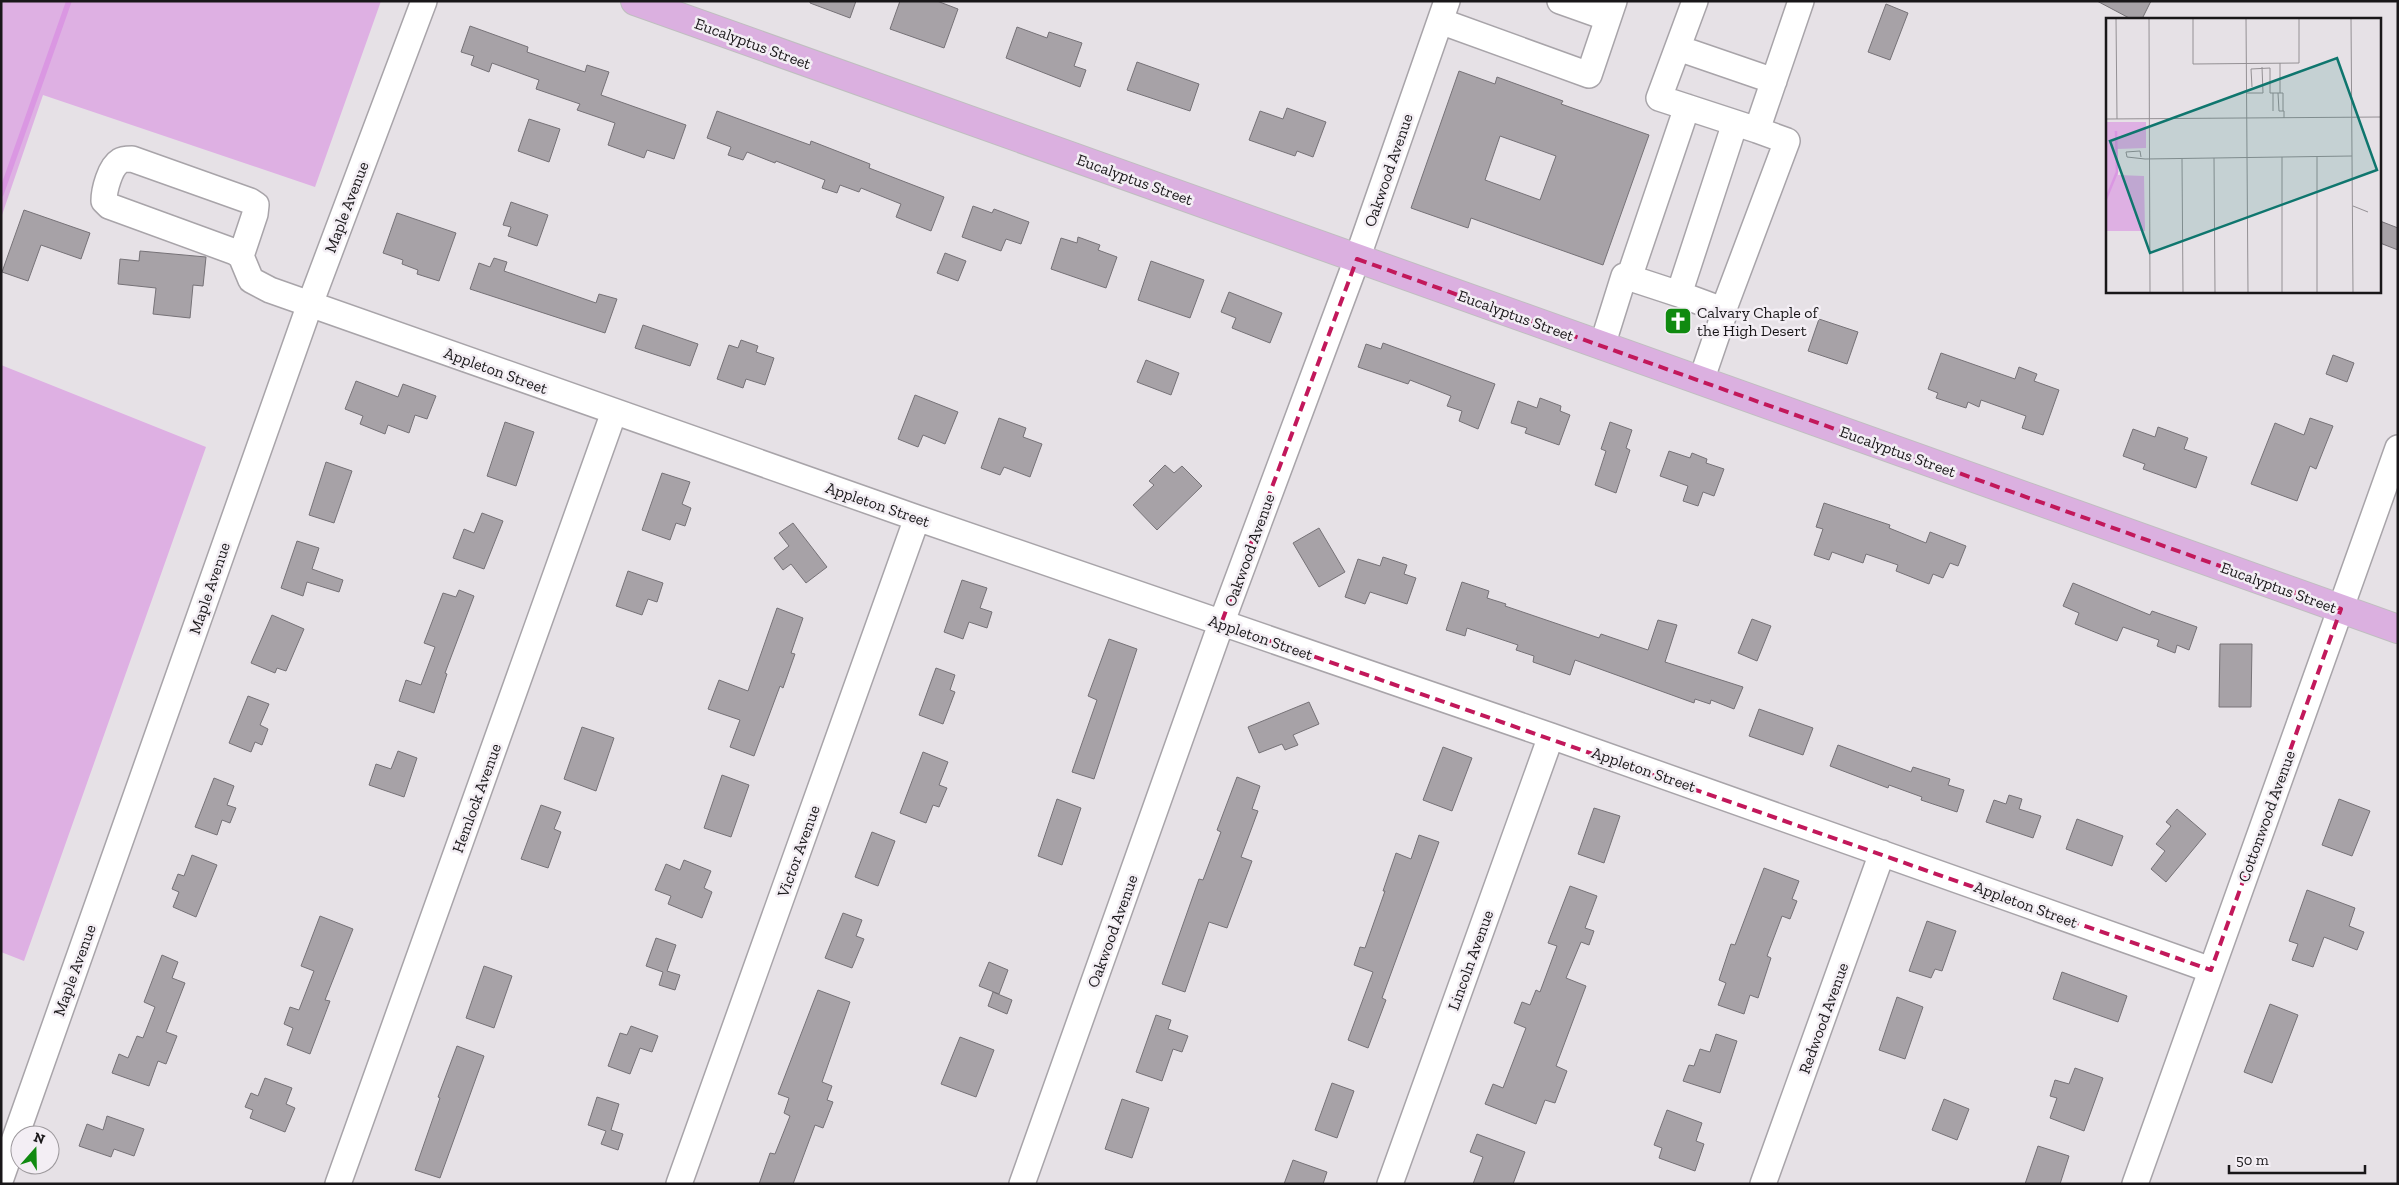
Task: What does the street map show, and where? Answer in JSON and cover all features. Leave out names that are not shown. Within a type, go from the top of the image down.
[{"type":"main road","name":"Eucalyptus Street","points":[[635,1],[2398,629]]},
{"type":"street","name":"Maple Avenue","points":[[1,1178],[310,304],[424,1]]},
{"type":"street","points":[[1444,11],[1589,75],[1611,10],[1560,1]]},
{"type":"street","points":[[1695,1],[1659,98],[1786,141],[1723,311],[1725,311],[1701,381]]},
{"type":"street","points":[[1678,294],[1746,127],[1774,81],[1801,1]]},
{"type":"street","name":"Oakwood Avenue","points":[[1022,1184],[1222,624],[1357,259],[1444,11]]},
{"type":"street","points":[[1678,48],[1774,81]]},
{"type":"street","points":[[1628,278],[1687,107]]},
{"type":"street","points":[[132,159],[250,201],[256,206],[256,214],[241,256],[228,248],[109,206],[104,201],[104,193],[115,166],[121,160],[132,159]]},
{"type":"street","name":"Appleton Street","points":[[241,256],[251,280],[270,290],[917,518],[1551,736],[2212,970]]},
{"type":"street","points":[[1602,346],[1624,276],[1723,311]]},
{"type":"street","name":"Hemlock Avenue","points":[[338,1184],[614,412]]},
{"type":"street","name":"Cottonwood Avenue","points":[[2135,1184],[2398,448]]},
{"type":"street","name":"Victor Avenue","points":[[679,1184],[917,518]]},
{"type":"street","name":"Lincoln Avenue","points":[[1390,1184],[1551,736]]},
{"type":"street","name":"Redwood Avenue","points":[[1763,1184],[1882,853]]},
{"type":"highlighted area","points":[[1357,259],[2341,609],[2211,970],[1221,624]]},
{"type":"shaded area","points":[[1,1],[381,1],[315,187],[43,95],[1,218]]},
{"type":"shaded area","points":[[1,365],[206,447],[24,961],[1,952]]},
{"type":"building","points":[[810,1],[856,1],[850,18],[810,3]]},
{"type":"building","points":[[900,1],[937,1],[958,9],[944,48],[890,29]]},
{"type":"building","points":[[2097,1],[2151,1],[2142,18],[2129,18]]},
{"type":"building","points":[[1886,4],[1908,13],[1890,60],[1868,52]]},
{"type":"building","points":[[470,26],[528,47],[527,52],[585,72],[587,65],[609,72],[601,95],[686,125],[674,159],[647,150],[644,158],[608,145],[615,123],[577,110],[580,104],[536,89],[539,80],[492,63],[489,72],[471,65],[474,56],[461,52]]},
{"type":"building","points":[[1017,27],[1047,38],[1049,32],[1082,43],[1074,66],[1086,70],[1080,87],[1006,58]]},
{"type":"building","points":[[1137,62],[1199,84],[1190,111],[1127,90]]},
{"type":"building","points":[[1459,71],[1495,84],[1497,77],[1563,101],[1561,104],[1649,135],[1603,265],[1471,218],[1468,228],[1411,208]],"holes":[[[1500,136],[1556,156],[1540,200],[1485,180]]]},
{"type":"building","points":[[1287,108],[1326,122],[1313,157],[1297,151],[1295,156],[1249,140],[1260,111],[1283,119]]},
{"type":"building","points":[[717,111],[810,145],[811,141],[870,164],[869,168],[944,197],[931,231],[896,217],[901,204],[861,188],[859,192],[840,185],[837,193],[822,188],[825,180],[776,161],[775,163],[747,152],[743,160],[728,155],[731,147],[707,138]]},
{"type":"building","points":[[529,119],[560,129],[549,162],[518,151]]},
{"type":"building","points":[[511,202],[548,215],[537,246],[508,236],[511,227],[503,225]]},
{"type":"building","points":[[973,206],[992,213],[994,209],[1029,222],[1021,244],[1006,239],[1001,251],[962,237]]},
{"type":"building","points":[[24,210],[90,233],[81,259],[41,245],[28,281],[2,272]]},
{"type":"building","points":[[397,213],[456,233],[439,281],[417,274],[418,270],[402,264],[403,260],[383,253]]},
{"type":"building","points":[[2382,222],[2398,228],[2398,250],[2382,244]]},
{"type":"building","points":[[1078,237],[1100,245],[1098,250],[1117,257],[1106,288],[1051,269],[1061,238],[1077,243]]},
{"type":"building","points":[[140,251],[206,257],[203,286],[193,285],[190,318],[153,314],[156,288],[118,284],[120,259],[139,261]]},
{"type":"building","points":[[945,253],[966,261],[958,281],[937,273]]},
{"type":"building","points":[[494,258],[507,262],[504,271],[596,303],[599,294],[617,299],[605,333],[470,289],[479,263],[490,267]]},
{"type":"building","points":[[1151,261],[1204,280],[1190,318],[1138,300]]},
{"type":"building","points":[[1229,292],[1282,313],[1270,343],[1232,328],[1236,318],[1221,312]]},
{"type":"building","points":[[1819,319],[1858,332],[1847,364],[1808,351]]},
{"type":"building","points":[[643,325],[698,344],[690,366],[635,348]]},
{"type":"building","points":[[741,340],[758,346],[756,352],[774,358],[765,385],[746,379],[743,388],[717,379],[729,345],[738,348]]},
{"type":"building","points":[[1383,343],[1495,384],[1478,429],[1459,421],[1462,411],[1447,406],[1451,396],[1410,380],[1408,384],[1358,367],[1366,344],[1381,349]]},
{"type":"building","points":[[1941,353],[2015,379],[2019,367],[2037,374],[2034,381],[2059,390],[2043,435],[2022,428],[2026,416],[1981,400],[1979,407],[1968,402],[1966,408],[1936,398],[1938,393],[1928,389]]},
{"type":"building","points":[[2333,355],[2354,363],[2347,382],[2326,374]]},
{"type":"building","points":[[1146,360],[1179,373],[1171,395],[1137,382]]},
{"type":"building","points":[[356,381],[398,397],[403,384],[436,396],[427,419],[415,415],[409,433],[388,425],[385,434],[360,424],[363,416],[345,409]]},
{"type":"building","points":[[915,395],[958,412],[945,444],[923,435],[918,447],[898,439]]},
{"type":"building","points":[[1540,398],[1561,406],[1560,411],[1570,415],[1559,445],[1525,433],[1527,428],[1511,423],[1518,401],[1537,408]]},
{"type":"building","points":[[999,418],[1026,428],[1023,437],[1042,444],[1030,477],[1004,467],[1000,475],[981,468]]},
{"type":"building","points":[[2310,418],[2333,426],[2316,469],[2310,466],[2297,501],[2251,484],[2275,423],[2304,435]]},
{"type":"building","points":[[505,422],[534,432],[516,486],[487,476]]},
{"type":"building","points":[[1610,422],[1632,430],[1626,448],[1630,450],[1616,493],[1595,485],[1606,451],[1601,449]]},
{"type":"building","points":[[2158,427],[2188,438],[2184,449],[2207,457],[2196,488],[2143,469],[2145,464],[2123,456],[2133,429],[2155,437]]},
{"type":"building","points":[[1669,451],[1690,458],[1692,453],[1707,459],[1706,463],[1724,469],[1714,496],[1703,492],[1698,506],[1683,501],[1688,486],[1660,476]]},
{"type":"building","points":[[326,462],[352,471],[334,523],[309,515]]},
{"type":"building","points":[[1165,465],[1174,473],[1182,466],[1202,486],[1157,530],[1133,505],[1154,485],[1149,481]]},
{"type":"building","points":[[662,473],[690,482],[682,504],[691,508],[685,526],[676,523],[670,540],[642,530]]},
{"type":"building","points":[[1824,503],[1890,525],[1889,528],[1926,543],[1930,532],[1966,546],[1958,566],[1950,563],[1943,578],[1933,574],[1929,584],[1896,571],[1898,565],[1866,554],[1863,563],[1832,552],[1829,560],[1814,555],[1823,529],[1816,527]]},
{"type":"building","points":[[482,513],[503,521],[484,569],[453,558],[464,529],[474,533]]},
{"type":"building","points":[[793,523],[827,567],[806,583],[791,564],[783,570],[774,558],[789,546],[779,533]]},
{"type":"building","points":[[1319,528],[1345,572],[1319,587],[1293,543]]},
{"type":"building","points":[[297,541],[319,548],[312,569],[343,580],[339,592],[307,582],[303,596],[281,588]]},
{"type":"building","points":[[1383,557],[1407,565],[1404,574],[1416,578],[1407,604],[1370,592],[1365,604],[1345,597],[1358,559],[1380,566]]},
{"type":"building","points":[[628,571],[663,583],[657,602],[648,599],[642,615],[616,606]]},
{"type":"building","points":[[962,580],[987,588],[980,608],[992,612],[987,628],[969,622],[963,639],[944,632]]},
{"type":"building","points":[[1462,582],[1489,591],[1487,598],[1506,604],[1505,606],[1599,638],[1601,634],[1648,650],[1658,620],[1677,625],[1665,662],[1743,687],[1734,709],[1711,700],[1710,704],[1695,699],[1694,703],[1575,660],[1570,675],[1533,662],[1534,656],[1516,650],[1518,645],[1467,628],[1465,636],[1446,630]]},
{"type":"building","points":[[2073,583],[2150,615],[2152,611],[2197,627],[2189,650],[2177,645],[2175,653],[2157,646],[2159,640],[2123,627],[2117,641],[2075,624],[2079,613],[2063,606]]},
{"type":"building","points":[[459,590],[474,596],[445,673],[447,674],[434,713],[399,701],[406,680],[421,685],[435,647],[424,643],[443,593],[456,597]]},
{"type":"building","points":[[777,608],[803,618],[791,653],[795,654],[783,688],[780,686],[754,756],[730,747],[740,720],[708,709],[719,680],[748,691]]},
{"type":"building","points":[[272,615],[304,629],[286,671],[277,668],[275,673],[251,663]]},
{"type":"building","points":[[1752,619],[1771,626],[1757,661],[1738,653]]},
{"type":"building","points":[[1109,639],[1137,649],[1094,779],[1072,772],[1097,700],[1088,696]]},
{"type":"building","points":[[2220,644],[2252,644],[2251,707],[2219,707]]},
{"type":"building","points":[[936,668],[955,675],[950,690],[955,692],[943,724],[919,715]]},
{"type":"building","points":[[248,696],[269,704],[260,725],[268,729],[262,745],[255,742],[251,752],[229,743]]},
{"type":"building","points":[[1309,702],[1319,724],[1293,735],[1298,745],[1285,750],[1282,744],[1259,753],[1248,727]]},
{"type":"building","points":[[1759,709],[1813,728],[1803,755],[1749,736]]},
{"type":"building","points":[[582,727],[614,738],[596,791],[564,779]]},
{"type":"building","points":[[1838,745],[1911,772],[1913,767],[1950,779],[1948,785],[1964,790],[1957,812],[1921,800],[1922,797],[1889,785],[1888,788],[1830,766]]},
{"type":"building","points":[[1443,747],[1472,758],[1452,811],[1423,800]]},
{"type":"building","points":[[398,751],[417,758],[404,797],[369,785],[376,764],[391,769]]},
{"type":"building","points":[[923,752],[948,762],[939,785],[947,788],[939,807],[933,805],[926,823],[900,813]]},
{"type":"building","points":[[722,775],[749,785],[731,837],[704,828]]},
{"type":"building","points":[[1237,777],[1260,786],[1252,809],[1258,811],[1241,857],[1252,861],[1227,928],[1209,922],[1185,992],[1162,984],[1199,879],[1203,880],[1221,832],[1217,830]]},
{"type":"building","points":[[214,778],[234,786],[227,805],[236,808],[230,823],[222,820],[217,835],[195,827]]},
{"type":"building","points":[[2009,795],[2022,799],[2019,809],[2041,816],[2033,838],[1986,822],[1994,800],[2006,804]]},
{"type":"building","points":[[1057,799],[1081,808],[1062,865],[1038,856]]},
{"type":"building","points":[[2339,799],[2370,811],[2352,856],[2322,845]]},
{"type":"building","points":[[541,805],[561,812],[554,829],[561,832],[548,868],[521,859]]},
{"type":"building","points":[[1594,808],[1620,816],[1604,863],[1578,854]]},
{"type":"building","points":[[2177,809],[2206,834],[2166,882],[2151,869],[2165,851],[2156,844],[2171,826],[2166,822]]},
{"type":"building","points":[[2077,819],[2123,836],[2112,866],[2066,849]]},
{"type":"building","points":[[872,832],[895,841],[878,886],[855,877]]},
{"type":"building","points":[[1419,835],[1439,842],[1382,998],[1386,1000],[1368,1048],[1348,1040],[1373,972],[1354,965],[1360,947],[1365,948],[1396,853],[1411,859]]},
{"type":"building","points":[[192,855],[217,865],[196,917],[173,907],[179,892],[172,889],[178,874],[184,876]]},
{"type":"building","points":[[684,860],[711,871],[704,888],[712,892],[702,918],[668,904],[671,896],[655,890],[666,864],[680,870]]},
{"type":"building","points":[[1764,868],[1799,881],[1792,899],[1797,901],[1790,919],[1782,916],[1767,956],[1771,958],[1758,998],[1750,995],[1744,1014],[1718,1005],[1726,983],[1719,980],[1731,944],[1735,945]]},
{"type":"building","points":[[1570,886],[1597,896],[1585,928],[1594,931],[1589,945],[1581,942],[1566,978],[1586,986],[1556,1066],[1567,1071],[1555,1103],[1545,1100],[1536,1124],[1485,1104],[1493,1084],[1503,1088],[1526,1028],[1514,1023],[1522,1002],[1530,1005],[1536,990],[1540,992],[1557,946],[1548,943]]},
{"type":"building","points":[[2307,890],[2355,908],[2349,926],[2364,932],[2357,950],[2324,937],[2313,967],[2292,960],[2298,944],[2289,941]]},
{"type":"building","points":[[843,913],[862,920],[856,936],[864,939],[852,968],[825,958]]},
{"type":"building","points":[[320,916],[353,929],[325,1000],[330,1001],[310,1054],[287,1045],[293,1028],[284,1024],[290,1007],[299,1010],[314,971],[301,966]]},
{"type":"building","points":[[1927,921],[1956,931],[1942,971],[1935,969],[1931,978],[1909,971]]},
{"type":"building","points":[[656,938],[676,945],[667,971],[680,975],[675,990],[659,985],[663,972],[646,966]]},
{"type":"building","points":[[162,955],[178,962],[172,978],[185,983],[166,1032],[177,1036],[166,1064],[158,1061],[149,1086],[112,1073],[119,1054],[128,1058],[137,1036],[143,1038],[155,1007],[144,1002]]},
{"type":"building","points":[[989,962],[1008,970],[999,994],[979,986]]},
{"type":"building","points":[[484,966],[512,976],[494,1028],[466,1018]]},
{"type":"building","points":[[2062,972],[2127,996],[2118,1022],[2053,999]]},
{"type":"building","points":[[818,990],[850,1002],[822,1082],[832,1086],[827,1100],[833,1102],[823,1128],[815,1125],[793,1184],[759,1184],[770,1153],[775,1154],[790,1116],[784,1113],[789,1098],[778,1094]]},
{"type":"building","points":[[993,992],[1012,1000],[1007,1014],[988,1006]]},
{"type":"building","points":[[1897,997],[1923,1007],[1905,1059],[1879,1050]]},
{"type":"building","points":[[2270,1004],[2298,1015],[2272,1083],[2244,1072]]},
{"type":"building","points":[[1156,1015],[1171,1020],[1168,1029],[1188,1036],[1182,1052],[1173,1049],[1162,1081],[1136,1072]]},
{"type":"building","points":[[631,1026],[658,1036],[652,1052],[640,1048],[630,1074],[608,1066],[620,1033],[627,1035]]},
{"type":"building","points":[[1716,1034],[1737,1041],[1720,1093],[1683,1081],[1689,1065],[1694,1066],[1700,1049],[1710,1052]]},
{"type":"building","points":[[960,1037],[994,1050],[976,1097],[941,1084]]},
{"type":"building","points":[[457,1046],[484,1056],[440,1178],[415,1170],[440,1098],[438,1097]]},
{"type":"building","points":[[2075,1068],[2103,1078],[2084,1131],[2050,1118],[2057,1098],[2050,1096],[2055,1080],[2069,1084]]},
{"type":"building","points":[[265,1078],[292,1088],[286,1104],[295,1108],[285,1132],[250,1118],[253,1110],[245,1107],[251,1093],[258,1096]]},
{"type":"building","points":[[1332,1083],[1354,1091],[1337,1138],[1315,1130]]},
{"type":"building","points":[[597,1097],[619,1104],[611,1130],[623,1134],[618,1150],[601,1144],[606,1131],[588,1125]]},
{"type":"building","points":[[1122,1099],[1149,1108],[1132,1158],[1105,1149]]},
{"type":"building","points":[[1944,1099],[1969,1109],[1957,1140],[1932,1130]]},
{"type":"building","points":[[1667,1110],[1702,1123],[1696,1141],[1704,1144],[1695,1171],[1659,1158],[1662,1148],[1654,1145]]},
{"type":"building","points":[[107,1116],[144,1129],[134,1156],[114,1149],[111,1157],[79,1146],[87,1124],[103,1130]]},
{"type":"building","points":[[1477,1134],[1525,1152],[1513,1184],[1473,1184],[1483,1157],[1470,1152]]},
{"type":"building","points":[[2038,1146],[2069,1156],[2060,1184],[2025,1184]]},
{"type":"building","points":[[1293,1160],[1327,1172],[1323,1184],[1284,1184]]},
{"type":"waterway","points":[[1,194],[69,1]]},
{"type":"place","name":"Calvary Chaple of the High Desert","points":[[1678,321]]}]
